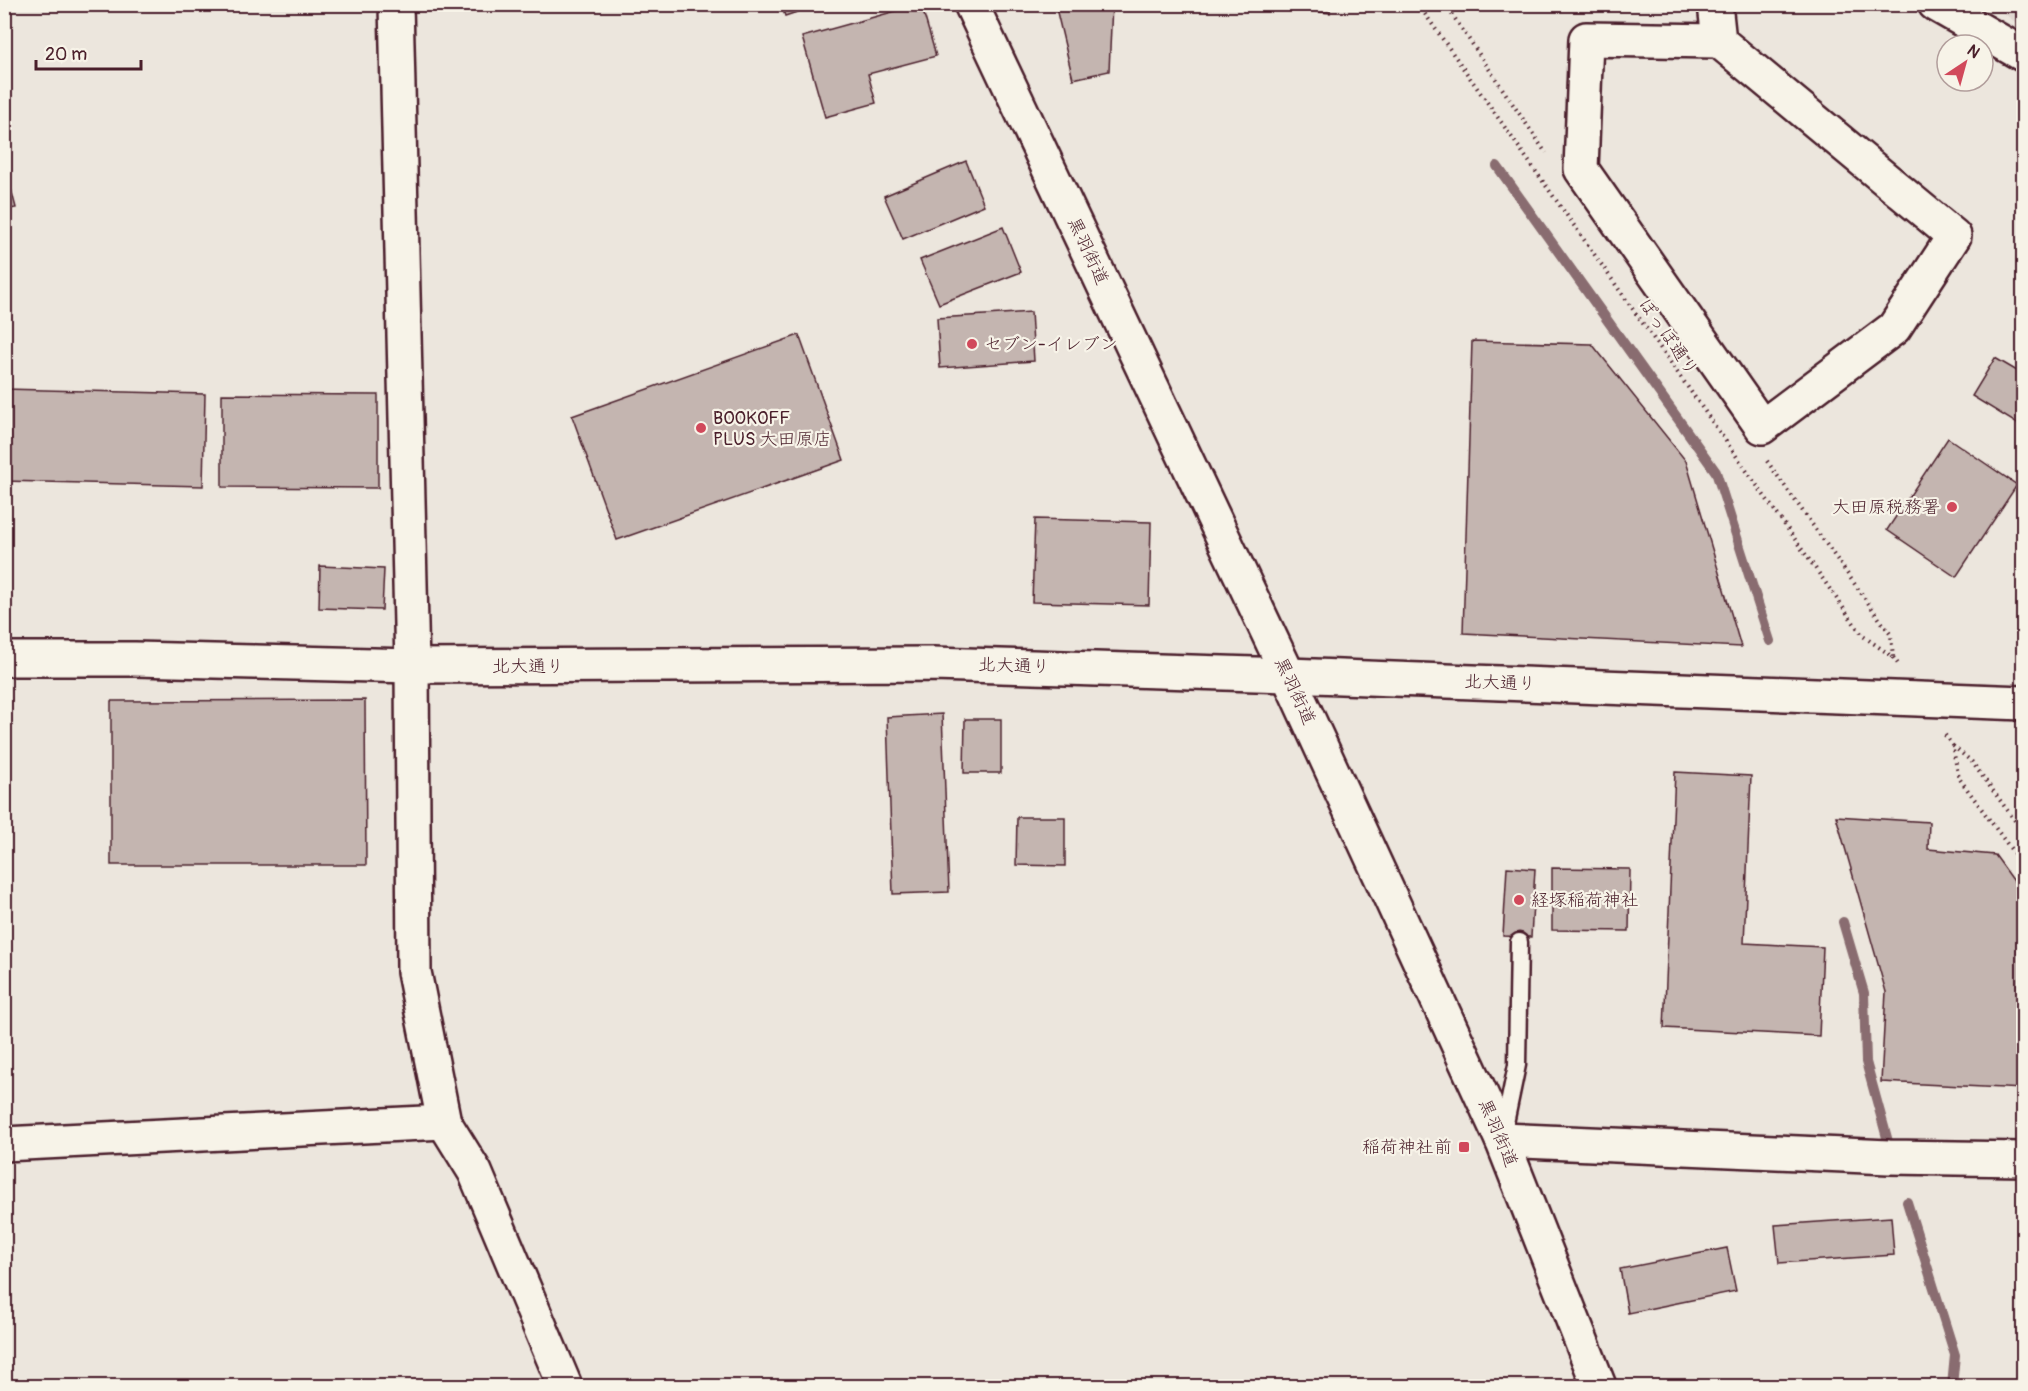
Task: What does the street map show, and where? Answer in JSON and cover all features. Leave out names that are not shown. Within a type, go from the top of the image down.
[{"type":"street","points":[[396,4],[412,666],[414,972],[444,1122],[475,1172],[565,1386]]},
{"type":"street","name":"黒羽街道","points":[[971,4],[1288,675],[1502,1140],[1599,1386]]},
{"type":"street","points":[[1715,4],[1719,41],[1954,236],[1894,328],[1762,427],[1581,170],[1586,39],[1719,41]]},
{"type":"street","points":[[1935,4],[2024,55]]},
{"type":"street","name":"北大通り","points":[[4,659],[135,659],[412,666],[933,664],[2024,703]]},
{"type":"street","points":[[4,1144],[444,1122]]},
{"type":"street","points":[[1502,1140],[1889,1157],[2024,1159]]},
{"type":"lane","points":[[1502,1140],[1517,1065],[1519,942]]},
{"type":"path","name":"ぽっぽ通り","points":[[1418,4],[1863,636],[1893,657],[1899,666]]},
{"type":"path","points":[[1942,731],[1952,745],[1972,762],[2024,833]]},
{"type":"path","points":[[1952,745],[1959,778],[2024,867]]},
{"type":"shaded area","points":[[1993,5],[2023,5],[2023,28]]},
{"type":"building","points":[[781,4],[821,4],[785,16]]},
{"type":"building","points":[[921,4],[936,56],[868,74],[876,103],[825,117],[802,37]]},
{"type":"building","points":[[1055,4],[1112,4],[1109,71],[1073,79]]},
{"type":"building","points":[[1240,4],[1330,4],[1330,13]]},
{"type":"building","points":[[966,161],[984,205],[903,239],[884,196]]},
{"type":"building","points":[[4,162],[16,208],[4,210]]},
{"type":"building","points":[[1003,227],[1021,272],[939,304],[920,260]]},
{"type":"building","points":[[1031,312],[1034,361],[940,368],[937,318]]},
{"type":"building","points":[[799,335],[844,460],[617,540],[572,416]]},
{"type":"building","points":[[1472,341],[1592,344],[1686,461],[1741,647],[1463,633]]},
{"type":"building","points":[[1995,358],[2024,375],[2024,428],[1972,396]]},
{"type":"building","points":[[4,389],[205,394],[203,486],[4,481]]},
{"type":"building","points":[[222,394],[378,395],[378,488],[222,487]]},
{"type":"building","name":"大田原税務署","points":[[1948,438],[2017,485],[1956,577],[1887,530]]},
{"type":"building","points":[[1035,519],[1151,522],[1149,605],[1032,602]]},
{"type":"building","points":[[320,566],[384,569],[382,610],[319,608]]},
{"type":"building","points":[[365,700],[366,865],[111,865],[111,701]]},
{"type":"building","points":[[942,714],[949,892],[893,894],[887,717]]},
{"type":"building","points":[[965,719],[1001,719],[1001,773],[964,773]]},
{"type":"building","points":[[1675,772],[1751,776],[1744,943],[1823,947],[1819,1036],[1664,1028]]},
{"type":"building","points":[[1836,816],[1929,822],[1928,849],[1995,855],[2024,895],[2024,1089],[1881,1082],[1886,992]]},
{"type":"building","points":[[1017,817],[1065,817],[1065,866],[1016,865]]},
{"type":"building","points":[[1507,867],[1535,869],[1531,937],[1503,936]]},
{"type":"building","points":[[1552,868],[1630,869],[1629,931],[1552,930]]},
{"type":"building","points":[[1891,1217],[1894,1255],[1779,1263],[1775,1225]]},
{"type":"building","points":[[1727,1248],[1736,1291],[1628,1313],[1620,1269]]},
{"type":"waterway","points":[[1497,166],[1716,472],[1770,641]]},
{"type":"waterway","points":[[1843,922],[1864,993],[1866,1062],[1889,1145]]},
{"type":"waterway","points":[[1907,1202],[1955,1355],[1952,1386]]},
{"type":"place","name":"セブン-イレブン","points":[[972,344]]},
{"type":"place","name":"BOOKOFF PLUS 大田原店","points":[[701,428]]},
{"type":"place","name":"大田原税務署","points":[[1952,507]]},
{"type":"place","name":"経塚稲荷神社","points":[[1519,900]]},
{"type":"place","name":"稲荷神社前","points":[[1464,1147]]}]
